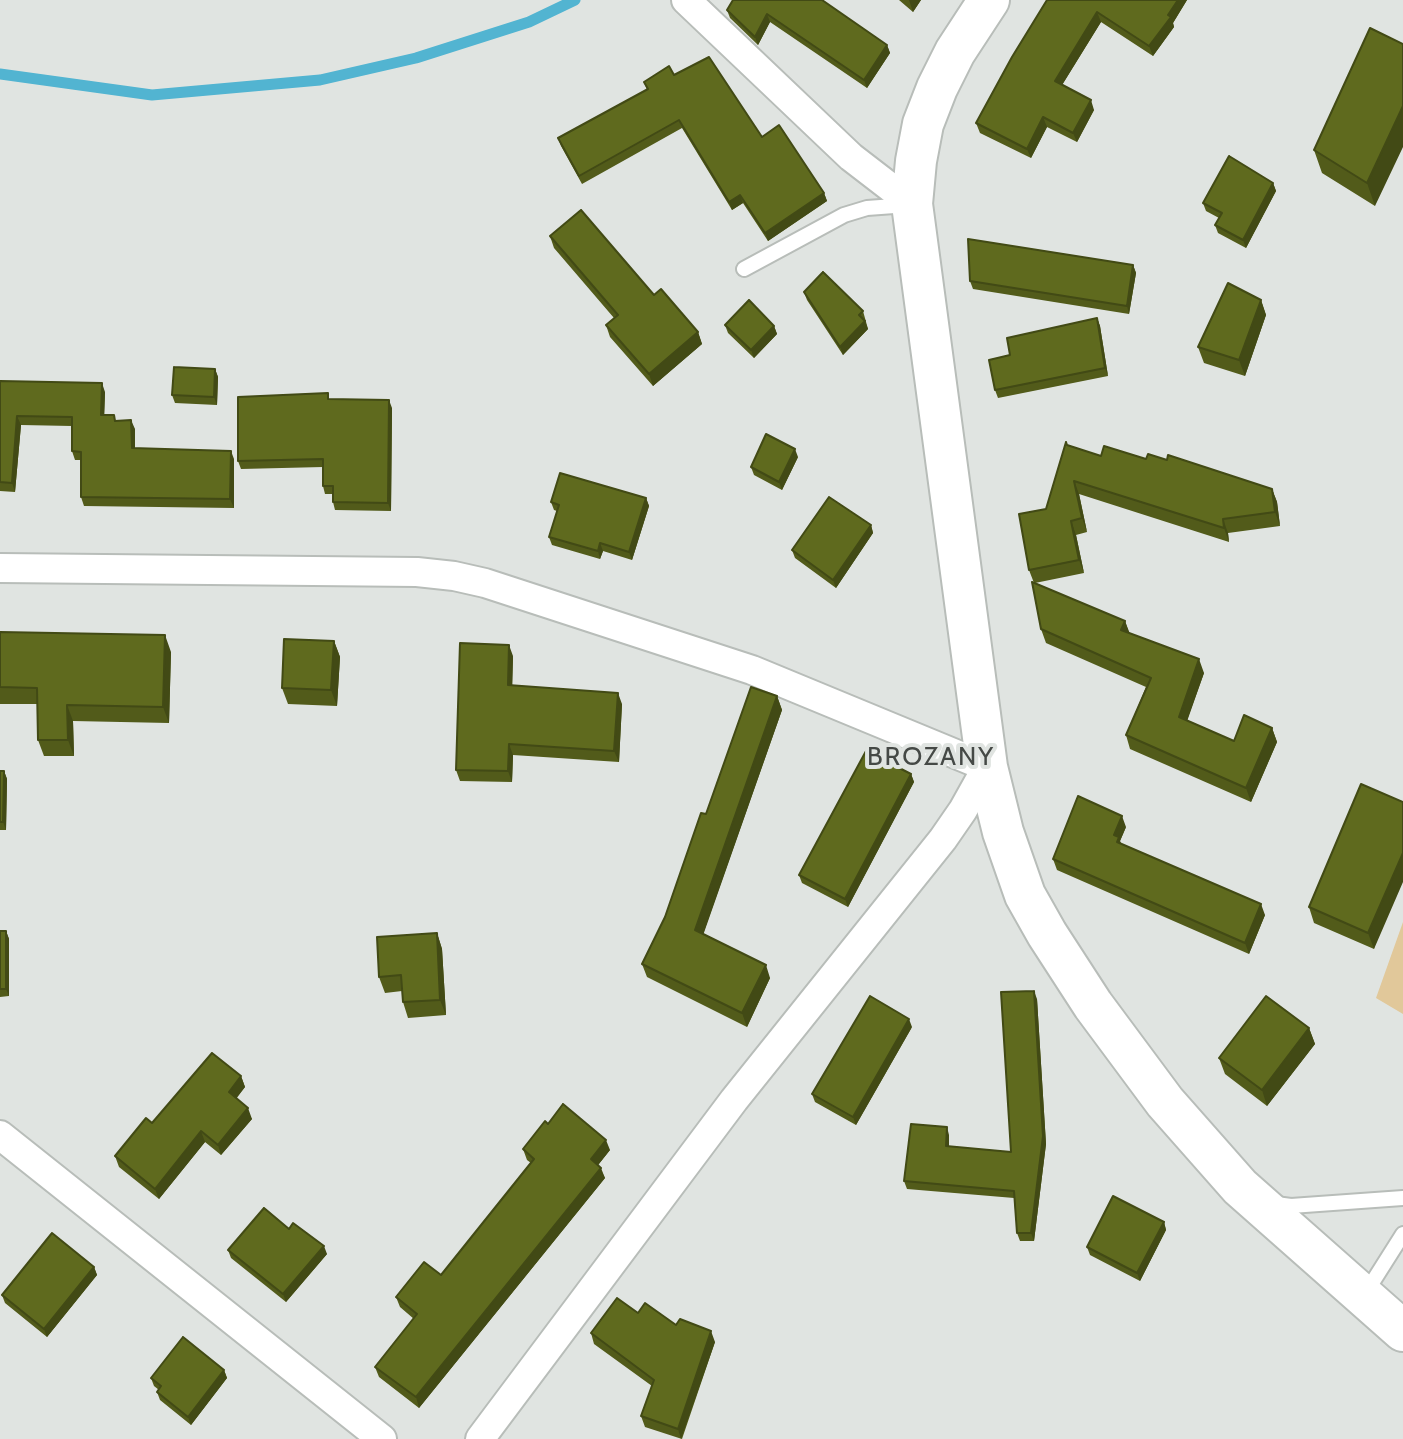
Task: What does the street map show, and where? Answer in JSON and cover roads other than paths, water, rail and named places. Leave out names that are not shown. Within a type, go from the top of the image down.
[{"type":"street","points":[[686,0],[851,157],[912,204]]},
{"type":"street","points":[[989,0],[955,52],[923,124],[912,204],[987,767],[1013,864],[1025,895],[1047,934],[1093,1005],[1165,1102],[1240,1187],[1403,1331]]},
{"type":"street","points":[[0,568],[417,572],[454,576],[485,583],[752,670],[987,767]]},
{"type":"street","points":[[480,1439],[734,1100],[943,839],[987,767]]},
{"type":"street","points":[[0,1135],[382,1439]]},
{"type":"lane","points":[[744,269],[844,215],[867,208],[912,204]]},
{"type":"lane","points":[[1240,1187],[1277,1205],[1291,1206],[1403,1198]]},
{"type":"lane","points":[[1363,1297],[1403,1234]]},
{"type":"waterway","points":[[0,74],[152,95],[320,80],[416,58],[529,22],[575,0]]},
{"type":"district","name":"BROZANY","points":[[931,757]]}]
